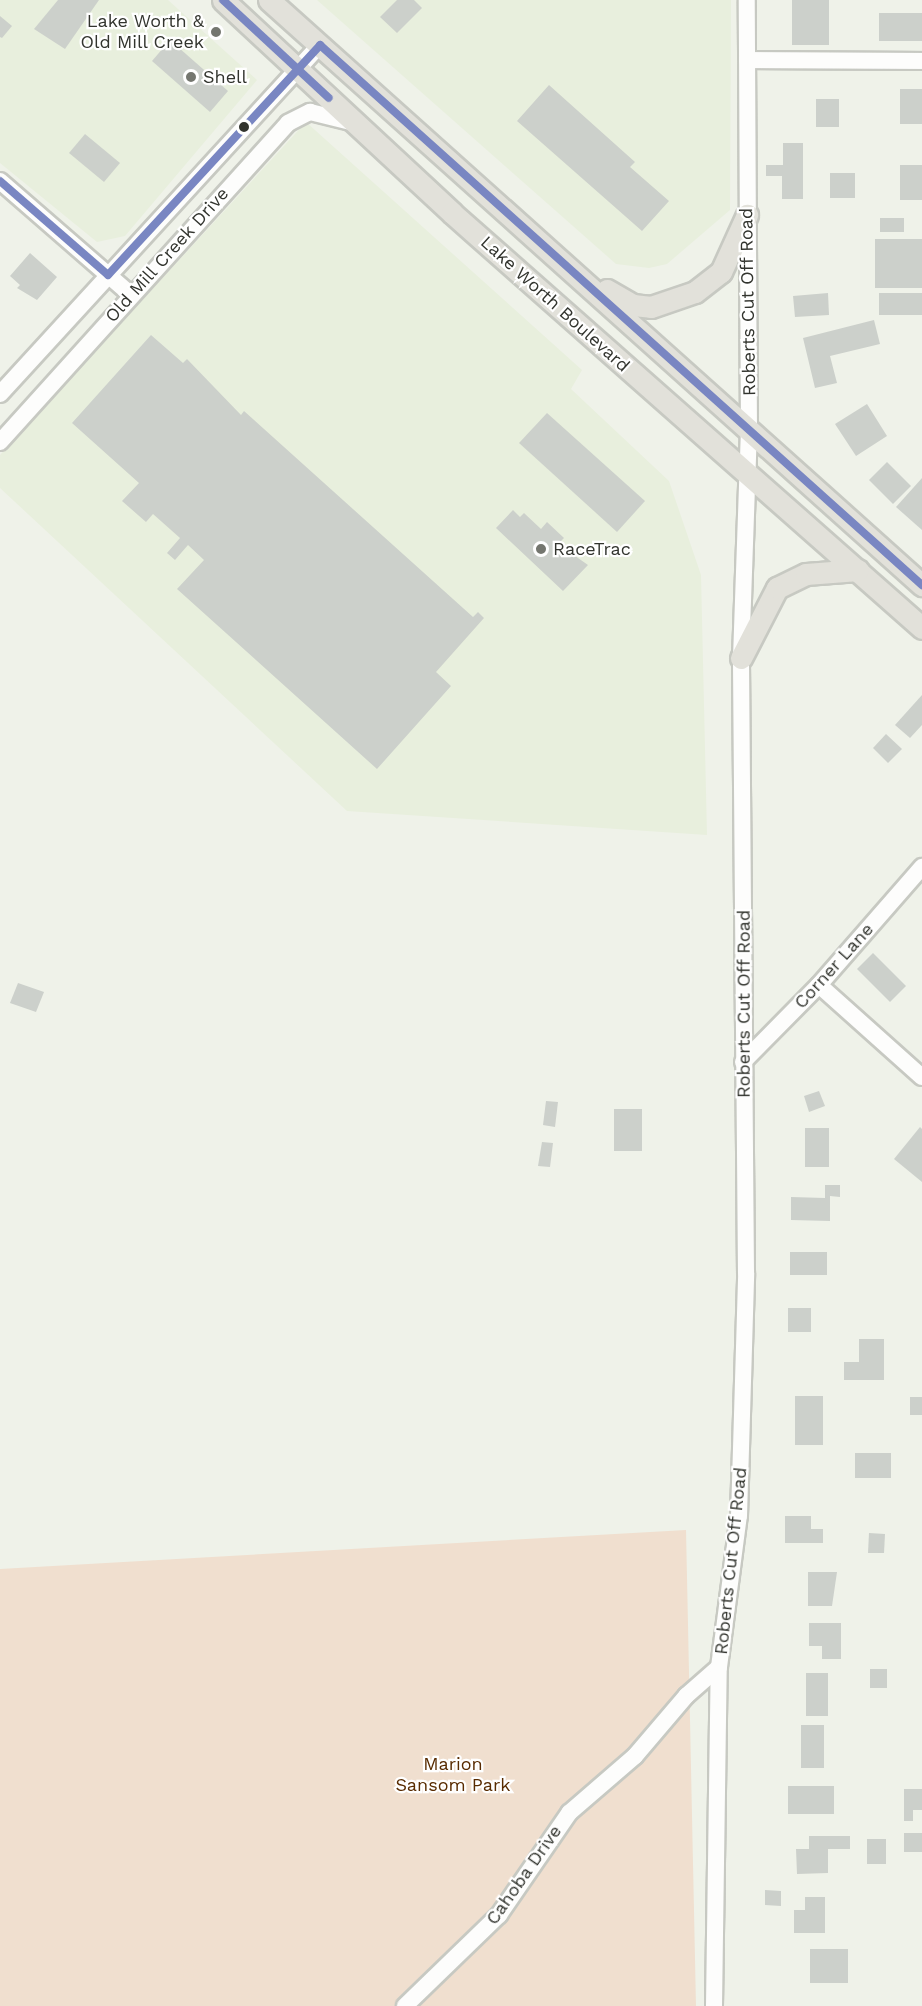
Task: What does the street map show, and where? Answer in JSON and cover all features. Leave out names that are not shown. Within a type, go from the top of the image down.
[{"type":"main road","name":"Lake Worth Boulevard","points":[[224,0],[356,124],[746,475],[894,601],[922,628]]},
{"type":"main road","name":"Lake Worth Boulevard","points":[[269,0],[749,434],[919,580]]},
{"type":"main road","points":[[584,283],[603,287],[633,305],[668,305],[722,272],[747,215]]},
{"type":"main road","points":[[741,658],[777,588],[806,574],[858,570]]},
{"type":"street","name":"Roberts Cut Off Road","points":[[714,2006],[719,1667],[740,1493],[746,1273],[741,658],[749,434],[747,0]]},
{"type":"street","name":"Old Mill Creek Drive","points":[[0,394],[320,45]]},
{"type":"street","points":[[747,60],[918,61]]},
{"type":"street","name":"Old Mill Creek Drive","points":[[0,442],[288,123],[310,112],[356,124]]},
{"type":"street","points":[[0,181],[131,295]]},
{"type":"street","name":"Corner Lane","points":[[743,1062],[819,985],[922,867]]},
{"type":"street","points":[[819,985],[922,1077]]},
{"type":"street","name":"Cahoba Drive","points":[[405,2006],[499,1915],[569,1813],[635,1756],[686,1696],[719,1667]]},
{"type":"shaded area","points":[[0,0],[168,0],[257,80],[125,236],[97,242],[0,163]]},
{"type":"shaded area","points":[[317,0],[731,0],[730,210],[667,264],[649,268],[616,264]]},
{"type":"shaded area","points":[[306,122],[582,370],[571,389],[669,481],[701,575],[707,835],[347,811],[0,488],[0,455]]},
{"type":"green space","name":"Marion Sansom Park","points":[[686,1530],[696,2006],[0,2006],[0,1569]]},
{"type":"building","points":[[58,0],[99,0],[65,49],[34,29]]},
{"type":"building","points":[[397,0],[414,0],[422,8],[397,33],[380,17]]},
{"type":"building","points":[[792,0],[829,0],[829,45],[792,45]]},
{"type":"building","points":[[879,13],[922,13],[922,41],[879,41]]},
{"type":"building","points":[[0,16],[12,26],[2,38],[0,37]]},
{"type":"building","name":"Shell","points":[[170,40],[228,91],[210,112],[152,61]]},
{"type":"building","points":[[549,85],[635,162],[630,167],[669,201],[642,231],[517,121]]},
{"type":"building","points":[[900,89],[922,89],[922,124],[900,124]]},
{"type":"building","points":[[816,99],[839,99],[839,127],[816,127]]},
{"type":"building","points":[[85,134],[120,163],[104,182],[69,153]]},
{"type":"building","points":[[783,143],[803,143],[803,199],[782,199],[782,176],[766,176],[766,165],[783,165]]},
{"type":"building","points":[[900,165],[922,165],[922,200],[900,200]]},
{"type":"building","points":[[830,173],[855,173],[855,198],[830,198]]},
{"type":"building","points":[[880,218],[904,218],[904,232],[880,232]]},
{"type":"building","points":[[875,239],[922,239],[922,288],[875,288]]},
{"type":"building","points":[[30,253],[57,277],[37,300],[17,288],[20,285],[10,276]]},
{"type":"building","points":[[828,293],[829,315],[795,317],[793,296]]},
{"type":"building","points":[[879,293],[922,293],[922,315],[879,315]]},
{"type":"building","points":[[874,320],[880,344],[830,356],[837,383],[815,388],[803,338]]},
{"type":"building","points":[[151,335],[183,363],[187,359],[241,415],[244,411],[473,617],[478,612],[484,618],[436,672],[451,686],[377,769],[177,589],[204,560],[188,545],[175,560],[167,553],[180,538],[153,514],[146,522],[122,501],[139,483],[72,423]]},
{"type":"building","points":[[867,404],[887,436],[856,456],[835,424]]},
{"type":"building","points":[[547,413],[645,501],[617,532],[519,443]]},
{"type":"building","points":[[887,462],[911,486],[893,504],[869,480]]},
{"type":"building","points":[[922,478],[922,530],[896,507]]},
{"type":"building","name":"RaceTrac","points":[[513,510],[520,517],[524,513],[541,529],[547,522],[564,538],[558,544],[588,565],[563,591],[496,528]]},
{"type":"building","points":[[922,695],[922,725],[910,738],[895,725]]},
{"type":"building","points":[[886,734],[902,749],[888,763],[873,748]]},
{"type":"building","points":[[873,953],[906,986],[890,1002],[857,969]]},
{"type":"building","points":[[18,983],[44,992],[36,1012],[10,1003]]},
{"type":"building","points":[[819,1091],[825,1106],[809,1112],[804,1096]]},
{"type":"building","points":[[546,1101],[558,1102],[555,1127],[543,1125]]},
{"type":"building","points":[[614,1109],[642,1109],[642,1151],[614,1151]]},
{"type":"building","points":[[920,1127],[922,1129],[922,1182],[894,1159]]},
{"type":"building","points":[[805,1128],[829,1128],[829,1167],[805,1167]]},
{"type":"building","points":[[542,1142],[553,1143],[550,1167],[538,1166]]},
{"type":"building","points":[[825,1185],[840,1185],[840,1197],[830,1196],[830,1221],[791,1220],[791,1197],[825,1198]]},
{"type":"building","points":[[790,1252],[827,1252],[827,1275],[790,1275]]},
{"type":"building","points":[[788,1308],[811,1308],[811,1332],[788,1332]]},
{"type":"building","points":[[859,1339],[884,1339],[884,1380],[844,1380],[844,1362],[859,1362]]},
{"type":"building","points":[[795,1396],[823,1396],[823,1445],[795,1445]]},
{"type":"building","points":[[910,1397],[922,1397],[922,1415],[910,1415]]},
{"type":"building","points":[[855,1453],[891,1453],[891,1478],[855,1478]]},
{"type":"building","points":[[785,1516],[811,1516],[811,1529],[823,1529],[823,1543],[785,1543]]},
{"type":"building","points":[[869,1533],[885,1534],[884,1553],[868,1553]]},
{"type":"building","points":[[808,1572],[837,1572],[832,1606],[808,1606]]},
{"type":"building","points":[[809,1623],[841,1623],[841,1659],[822,1659],[822,1646],[809,1646]]},
{"type":"building","points":[[870,1669],[887,1669],[887,1688],[870,1688]]},
{"type":"building","points":[[806,1673],[828,1673],[828,1716],[806,1716]]},
{"type":"building","points":[[801,1725],[824,1725],[824,1768],[801,1768]]},
{"type":"building","points":[[788,1786],[834,1786],[834,1814],[788,1814]]},
{"type":"building","points":[[904,1789],[922,1789],[922,1810],[913,1810],[913,1821],[904,1821]]},
{"type":"building","points":[[904,1833],[922,1833],[922,1852],[904,1852]]},
{"type":"building","points":[[809,1836],[850,1836],[850,1849],[828,1849],[828,1873],[797,1874],[796,1849],[809,1849]]},
{"type":"building","points":[[867,1839],[886,1839],[886,1864],[867,1864]]},
{"type":"building","points":[[765,1890],[781,1891],[781,1906],[765,1905]]},
{"type":"building","points":[[805,1897],[825,1897],[825,1933],[794,1933],[794,1910],[805,1910]]},
{"type":"building","points":[[810,1949],[848,1949],[848,1983],[810,1983]]},
{"type":"transit line","points":[[223,0],[329,98]]},
{"type":"transit line","points":[[0,181],[108,275],[320,45],[922,585]]},
{"type":"place","name":"Lake Worth & Old Mill Creek","points":[[216,32]]},
{"type":"place","name":"Shell","points":[[191,77]]},
{"type":"place","name":"RaceTrac","points":[[541,549]]}]
